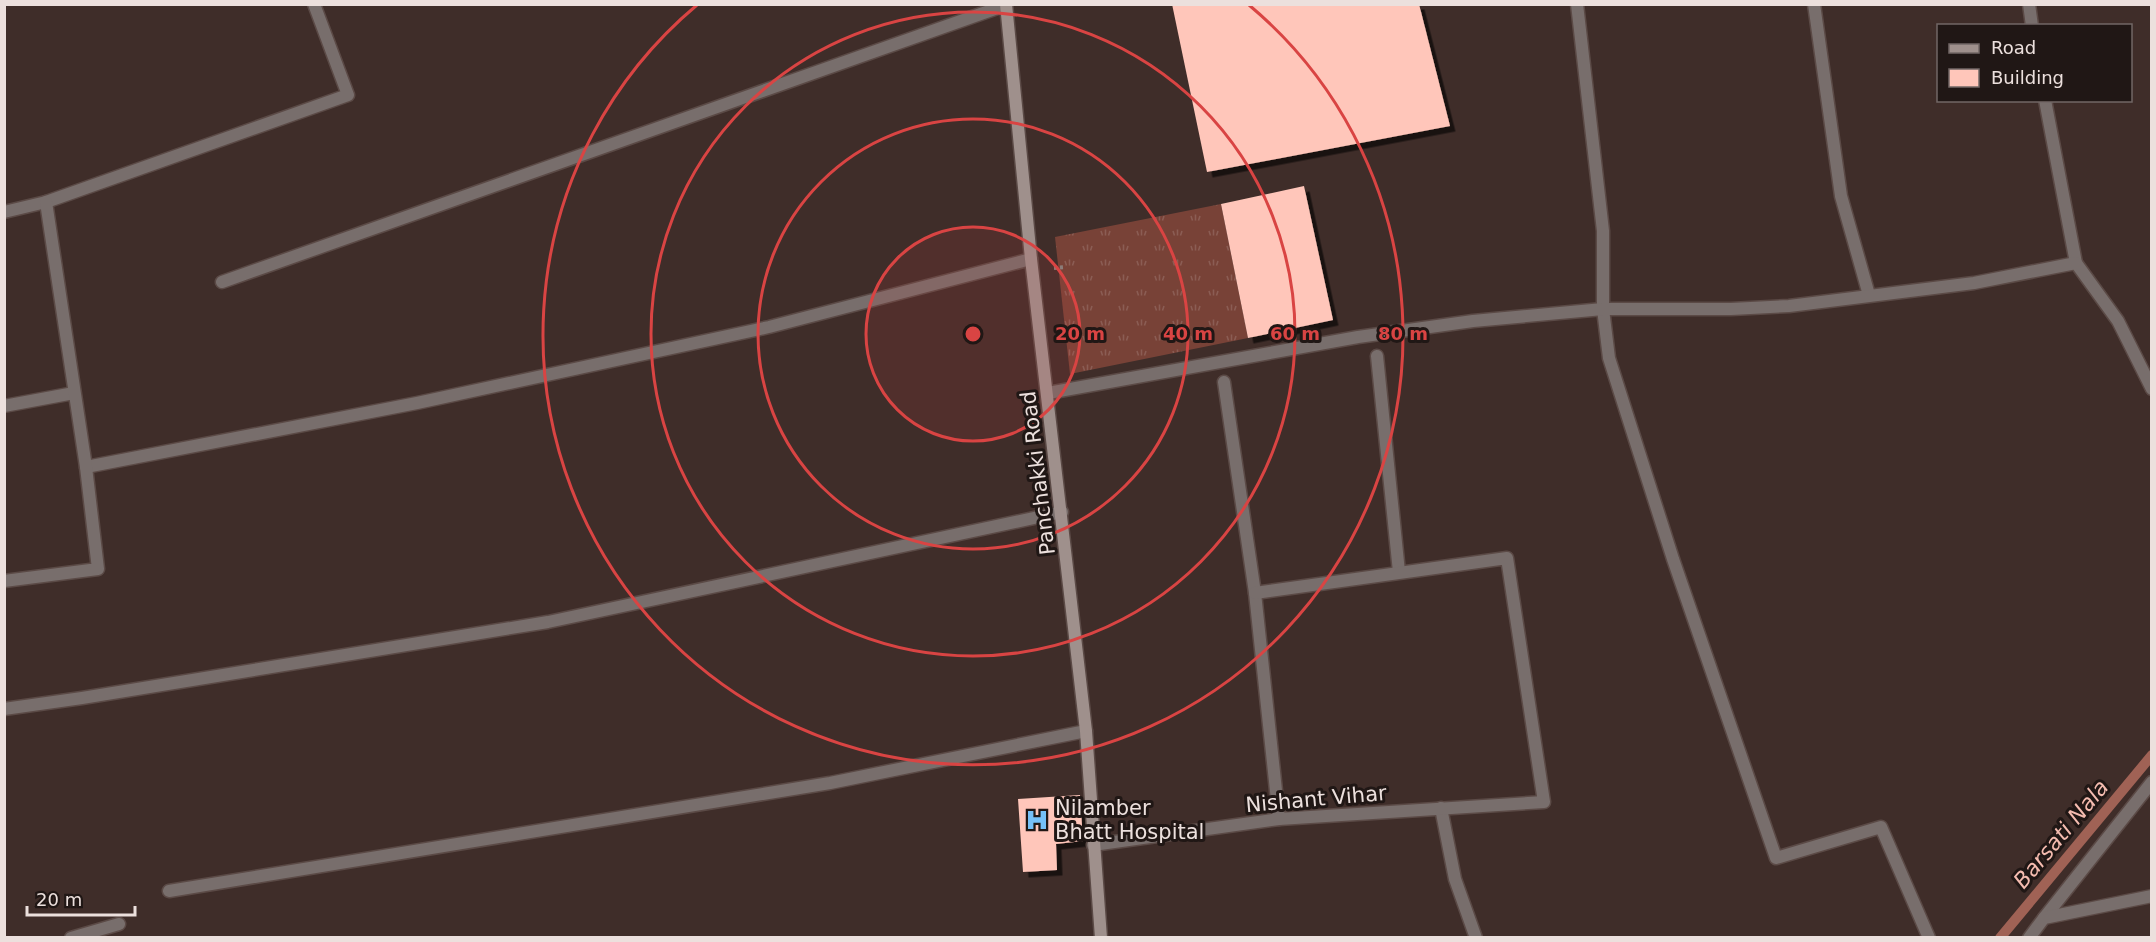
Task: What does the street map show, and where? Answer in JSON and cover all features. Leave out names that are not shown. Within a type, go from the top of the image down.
[{"type":"main road","name":"Panchakki Road","points":[[1006,5],[1031,259],[1086,731],[1101,938]]},
{"type":"street","points":[[4,212],[46,202],[348,95],[314,4]]},
{"type":"street","points":[[1577,4],[1603,231],[1603,309],[1609,358],[1673,559],[1776,858],[1881,827],[1929,938]]},
{"type":"street","points":[[1814,4],[1841,196],[1869,296]]},
{"type":"street","points":[[2029,4],[2032,24]]},
{"type":"street","points":[[222,282],[632,135],[1006,5]]},
{"type":"street","points":[[2045,102],[2076,263],[2118,321],[2151,389]]},
{"type":"street","points":[[4,581],[98,569],[86,467],[46,202]]},
{"type":"street","points":[[86,467],[409,405],[769,327],[1031,259]]},
{"type":"street","points":[[1048,393],[1375,334],[1473,321],[1603,309],[1731,309],[1789,306],[1974,283],[2076,263]]},
{"type":"street","points":[[1255,593],[1399,572],[1377,356]]},
{"type":"street","points":[[1224,382],[1255,593],[1279,819]]},
{"type":"street","points":[[4,406],[75,393]]},
{"type":"street","points":[[4,709],[82,699],[548,622],[1062,512]]},
{"type":"street","name":"Nishant Vihar","points":[[1093,845],[1279,819],[1544,802],[1507,558],[1399,572]]},
{"type":"street","points":[[169,891],[830,783],[1086,731]]},
{"type":"street","points":[[2029,938],[2151,782]]},
{"type":"street","points":[[1441,808],[1455,879],[1476,938]]},
{"type":"street","points":[[2044,918],[2151,896]]},
{"type":"street","points":[[71,938],[119,924]]},
{"type":"green space","points":[[1221,204],[1248,338],[1070,374],[1055,237]]},
{"type":"building","points":[[1172,4],[1419,4],[1450,126],[1207,172]]},
{"type":"building","points":[[1304,186],[1333,320],[1248,338],[1221,204]]},
{"type":"building","points":[[1080,795],[1083,841],[1056,844],[1057,870],[1023,872],[1018,799]]},
{"type":"waterway","name":"Barsati Nala","points":[[2000,938],[2152,755]]},
{"type":"place","name":"Nilamber Bhatt Hospital","points":[[1037,820]]}]
